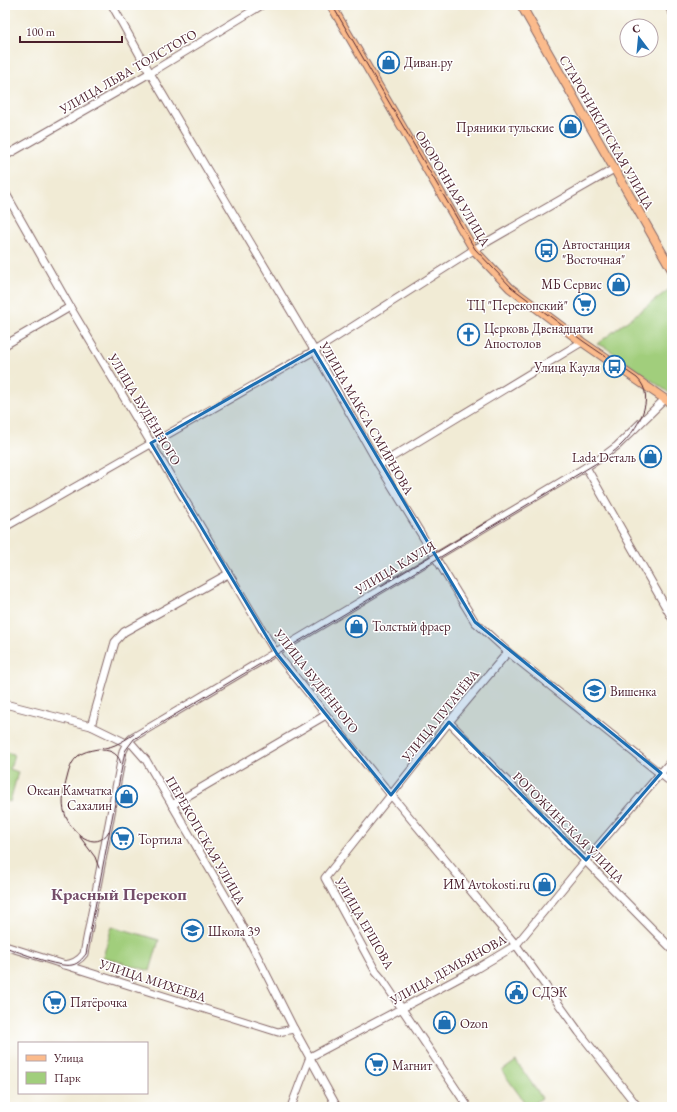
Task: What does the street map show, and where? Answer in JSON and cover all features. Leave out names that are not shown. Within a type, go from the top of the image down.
[{"type":"main road","name":"ОБОРОННАЯ УЛИЦА","points":[[330,5],[474,250],[510,288],[582,342],[668,402]]},
{"type":"main road","name":"СТАРОНИКИТСКАЯ УЛИЦА","points":[[521,5],[672,270]]},
{"type":"street","name":"УЛИЦА МАКСА СМИРНОВА","points":[[112,5],[150,74],[314,350],[380,465],[475,622],[508,652],[672,783]]},
{"type":"street","name":"УЛИЦА ЛЬВА ТОЛСТОГО","points":[[5,156],[150,74],[262,5]]},
{"type":"street","points":[[668,5],[672,12]]},
{"type":"street","points":[[5,526],[314,350],[474,250],[614,169]]},
{"type":"street","name":"УЛИЦА БУДЁННОГО","points":[[5,192],[70,307],[276,653],[391,795],[516,944],[579,1032],[638,1107]]},
{"type":"street","points":[[5,345],[70,307]]},
{"type":"street","points":[[380,465],[582,342]]},
{"type":"street","name":"УЛИЦА КАУЛЯ","points":[[126,742],[586,467],[617,446],[668,402]]},
{"type":"street","points":[[586,467],[672,618]]},
{"type":"street","points":[[91,726],[115,642],[119,637],[124,632],[228,574]]},
{"type":"street","name":"УЛИЦА ПУГАЧЁВА","points":[[391,795],[449,722],[508,652]]},
{"type":"street","points":[[5,704],[91,726],[126,742],[120,764],[84,954],[78,961],[64,965]]},
{"type":"street","points":[[172,805],[326,715]]},
{"type":"street","name":"РОГОЖИНСКАЯ УЛИЦА","points":[[449,722],[672,949]]},
{"type":"street","name":"ПЕРЕКОПСКАЯ УЛИЦА","points":[[126,742],[132,744],[146,760],[237,916],[294,1029],[337,1107]]},
{"type":"street","name":"УЛИЦА ДЕМЬЯНОВА","points":[[310,1057],[476,968],[516,944],[672,760]]},
{"type":"street","name":"УЛИЦА ЕРШОВА","points":[[391,795],[325,878],[376,972],[403,1008],[468,1107]]},
{"type":"street","name":"УЛИЦА МИХЕЕВА","points":[[5,946],[278,1032],[294,1029]]},
{"type":"street","points":[[291,1107],[310,1057]]},
{"type":"highlighted area","points":[[314,350],[475,622],[661,773],[586,860],[449,722],[391,795],[277,654],[151,443]]},
{"type":"green space","points":[[672,287],[672,395],[605,347],[597,344]]},
{"type":"green space","points":[[5,752],[14,754],[10,769],[18,772],[10,802],[5,800]]},
{"type":"green space","points":[[112,926],[159,940],[150,971],[103,957]]},
{"type":"green space","points":[[516,1061],[542,1098],[529,1107],[502,1071]]},
{"type":"tram line","points":[[5,947],[39,959],[66,965],[76,964],[86,954],[125,751],[134,739],[600,461],[626,440],[638,423],[642,414],[645,404],[645,395],[643,386],[637,378],[583,341],[511,287],[475,249],[332,5]]},
{"type":"tram line","points":[[381,586],[487,522]]},
{"type":"tram line","points":[[109,831],[104,838],[97,841],[91,841],[84,838],[72,827],[65,814],[63,805],[66,782],[71,766],[82,753],[115,745],[134,734]]},
{"type":"tram line","points":[[102,750],[115,754],[119,758],[121,765]]},
{"type":"tram line","points":[[80,837],[95,857],[99,868]]},
{"type":"place","name":"Диван.ру","points":[[388,62]]},
{"type":"place","name":"Пряники тульские","points":[[570,127]]},
{"type":"place","name":"Автостанция \"Восточная\"","points":[[547,251]]},
{"type":"place","name":"МБ Сервис","points":[[618,284]]},
{"type":"place","name":"ТЦ \"Перекопский\"","points":[[584,305]]},
{"type":"place","name":"Церковь Двенадцати Апостолов","points":[[469,335]]},
{"type":"place","name":"Улица Кауля","points":[[615,367]]},
{"type":"place","name":"Lada Dеталь","points":[[651,457]]},
{"type":"place","name":"Толстый фраер","points":[[357,626]]},
{"type":"place","name":"Вишенка","points":[[595,691]]},
{"type":"place","name":"Океан Камчатка Сахалин","points":[[127,797]]},
{"type":"place","name":"Тортила","points":[[123,839]]},
{"type":"place","name":"ИМ Avtokosti.ru","points":[[545,884]]},
{"type":"place","name":"Школа 39","points":[[193,931]]},
{"type":"place","name":"СДЭК","points":[[517,992]]},
{"type":"place","name":"Пятёрочка","points":[[54,1002]]},
{"type":"place","name":"Ozon","points":[[445,1023]]},
{"type":"place","name":"Магнит","points":[[376,1065]]},
{"type":"district","name":"Красный Перекоп","points":[[119,894]]}]
